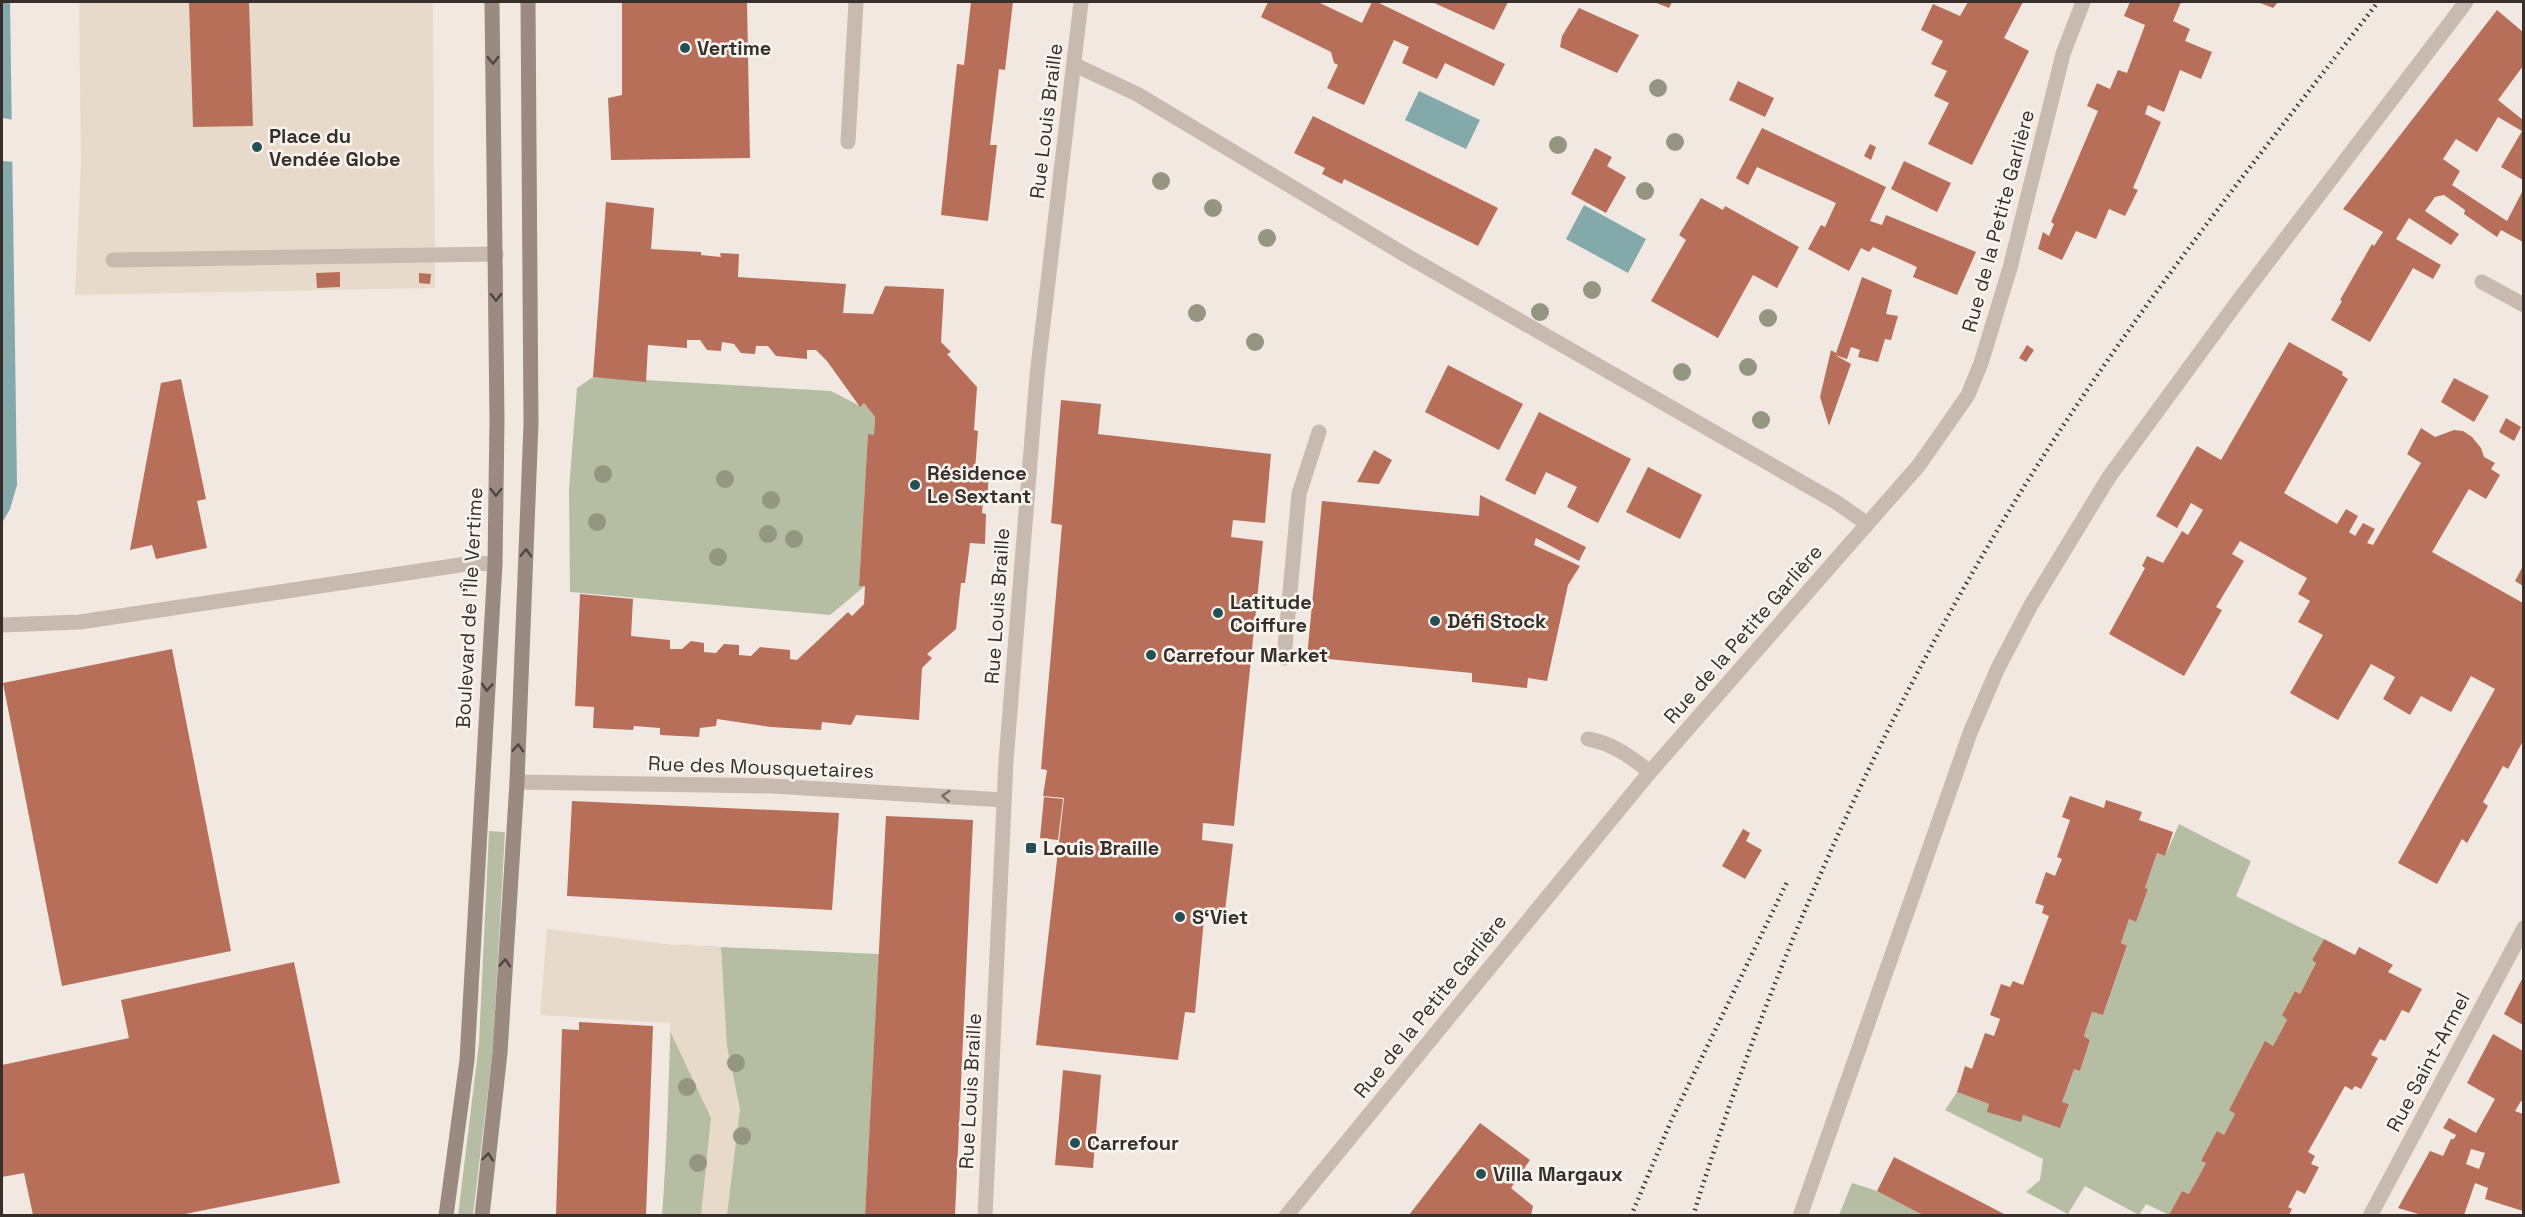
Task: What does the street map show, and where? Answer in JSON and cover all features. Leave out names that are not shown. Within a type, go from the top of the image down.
[{"type":"main road","name":"Boulevard de l'Île Vertime","points":[[446,1215],[467,1060],[495,564],[497,420],[492,2]]},
{"type":"main road","points":[[482,1215],[500,1053],[517,782],[531,424],[528,2]]},
{"type":"street","points":[[848,142],[856,2]]},
{"type":"street","name":"Rue Louis Braille","points":[[985,1215],[1004,800],[1037,375],[1081,2]]},
{"type":"street","name":"Rue de la Petite Garlière","points":[[1286,1215],[1650,772],[1919,465],[1944,432],[1968,395],[1976,374],[2013,257],[2063,54],[2083,2]]},
{"type":"street","points":[[1800,1215],[1970,733],[1998,668],[2043,582],[2116,468],[2238,301],[2466,2]]},
{"type":"street","points":[[1075,65],[1137,94],[1407,256],[1836,502],[1866,523]]},
{"type":"street","points":[[113,260],[496,254]]},
{"type":"street","points":[[2482,282],[2523,305]]},
{"type":"street","points":[[1284,658],[1299,494],[1319,432]]},
{"type":"street","points":[[2,625],[80,622],[473,563],[495,564]]},
{"type":"street","points":[[1588,739],[1608,744],[1650,772]]},
{"type":"street","name":"Rue des Mousquetaires","points":[[517,782],[772,786],[1004,800]]},
{"type":"street","name":"Rue Saint-Armel","points":[[2370,1215],[2523,928]]},
{"type":"green space","points":[[593,377],[831,391],[860,406],[864,403],[875,417],[874,435],[868,435],[859,586],[865,586],[830,615],[570,592],[569,489],[577,388]]},
{"type":"green space","points":[[2179,824],[2251,861],[2236,896],[2324,939],[2312,960],[2316,963],[2300,994],[2295,991],[2282,1015],[2287,1020],[2273,1046],[2265,1042],[2229,1110],[2235,1114],[2224,1135],[2217,1132],[2202,1161],[2206,1163],[2189,1194],[2182,1191],[2169,1215],[2146,1204],[2139,1215],[2085,1186],[2068,1214],[2026,1192],[2040,1180],[2043,1159],[1945,1110],[1957,1092],[1989,1104],[2021,1121],[2023,1115],[2060,1127],[2069,1104],[2062,1102],[2072,1068],[2080,1071],[2090,1040],[2084,1036],[2092,1012],[2103,1015],[2127,947],[2121,943],[2129,919],[2136,922],[2148,889],[2145,888],[2157,853],[2165,856]]},
{"type":"green space","points":[[489,831],[505,832],[493,1049],[473,1215],[458,1216],[479,1043]]},
{"type":"green space","points":[[674,945],[879,954],[865,1215],[662,1216]]},
{"type":"green space","points":[[1852,1183],[1877,1191],[1924,1215],[1839,1215]]},
{"type":"shaded area","name":"Place du Vendée Globe","points":[[79,2],[433,2],[435,288],[75,295],[81,162]]},
{"type":"shaded area","points":[[547,929],[674,945],[721,947],[727,1046],[740,1109],[727,1215],[701,1215],[711,1118],[670,1031],[670,1023],[540,1015]]},
{"type":"water","points":[[2,2],[10,2],[17,485],[10,509],[2,523]]},
{"type":"water","points":[[1419,91],[1480,120],[1466,149],[1405,120]]},
{"type":"water","points":[[1584,205],[1646,239],[1628,273],[1566,239]]},
{"type":"pier","points":[[2,118],[14,120],[15,162],[2,161]]},
{"type":"building","points":[[189,2],[249,2],[253,126],[193,127]]},
{"type":"building","name":"Vertime","points":[[622,2],[747,2],[750,158],[611,160],[608,98],[622,95]]},
{"type":"building","points":[[971,2],[1013,2],[1005,70],[999,69],[990,145],[997,145],[988,221],[941,215],[957,64],[964,65]]},
{"type":"building","points":[[1268,2],[1318,2],[1362,23],[1372,2],[1377,2],[1505,64],[1494,86],[1445,63],[1437,79],[1402,63],[1409,47],[1394,40],[1364,105],[1327,88],[1338,65],[1334,63],[1331,52],[1261,17]]},
{"type":"building","points":[[1432,2],[1508,2],[1494,30]]},
{"type":"building","points":[[1654,2],[1672,2],[1669,8]]},
{"type":"building","points":[[1968,2],[2023,2],[2004,38],[2029,51],[1972,165],[1928,144],[1949,103],[1934,96],[1947,71],[1931,64],[1943,41],[1921,30],[1933,4],[1960,16]]},
{"type":"building","points":[[2130,2],[2181,2],[2173,21],[2190,29],[2185,41],[2212,52],[2201,79],[2180,70],[2164,112],[2148,105],[2145,114],[2161,122],[2133,188],[2138,190],[2125,216],[2109,209],[2096,239],[2076,231],[2062,260],[2038,249],[2043,232],[2049,236],[2054,224],[2051,222],[2098,111],[2087,106],[2097,83],[2110,89],[2118,70],[2127,73],[2145,25],[2124,16]]},
{"type":"building","points":[[2258,2],[2278,2],[2273,8]]},
{"type":"building","points":[[1579,8],[1639,35],[1617,73],[1560,47],[1562,36]]},
{"type":"building","points":[[2497,10],[2523,32],[2523,66],[2498,100],[2523,120],[2523,180],[2501,167],[2522,131],[2498,117],[2477,152],[2456,139],[2443,159],[2460,171],[2452,185],[2507,221],[2523,190],[2523,242],[2501,230],[2497,237],[2464,214],[2465,210],[2444,195],[2435,197],[2425,211],[2459,234],[2451,245],[2409,218],[2396,239],[2441,265],[2433,279],[2413,268],[2370,342],[2331,320],[2372,244],[2374,246],[2383,232],[2343,209]]},
{"type":"building","points":[[1738,81],[1774,98],[1765,117],[1729,100]]},
{"type":"building","points":[[1313,116],[1498,208],[1478,246],[1344,179],[1342,184],[1322,174],[1325,168],[1294,153]]},
{"type":"building","points":[[1762,128],[1886,187],[1870,221],[1882,225],[1886,215],[1976,252],[1957,295],[1913,277],[1917,267],[1873,247],[1869,252],[1861,248],[1849,271],[1808,249],[1821,225],[1825,227],[1836,203],[1757,167],[1748,185],[1736,178]]},
{"type":"building","points":[[1870,144],[1876,147],[1871,160],[1864,156]]},
{"type":"building","points":[[1595,148],[1612,157],[1607,166],[1626,177],[1606,213],[1571,194]]},
{"type":"building","points":[[1904,161],[1951,183],[1937,212],[1891,189]]},
{"type":"building","points":[[1701,198],[1723,210],[1725,206],[1799,247],[1777,288],[1753,275],[1718,338],[1651,301],[1686,240],[1679,235]]},
{"type":"building","name":"Résidence Le Sextant","points":[[606,202],[654,208],[651,249],[701,252],[701,255],[721,257],[720,253],[739,254],[738,277],[846,284],[843,313],[873,314],[885,286],[944,289],[941,342],[951,352],[947,354],[977,387],[974,430],[978,431],[975,470],[989,471],[987,501],[983,501],[982,513],[986,514],[985,544],[970,543],[965,583],[961,583],[956,629],[927,654],[932,658],[922,668],[919,720],[856,715],[851,725],[822,722],[821,730],[771,727],[717,719],[716,726],[700,728],[699,737],[660,735],[660,728],[634,726],[633,730],[593,728],[594,707],[575,706],[580,594],[633,599],[631,636],[670,640],[670,649],[682,649],[691,641],[704,643],[704,652],[716,653],[724,644],[739,645],[739,655],[751,656],[760,647],[790,650],[790,659],[797,660],[848,612],[852,616],[864,604],[865,586],[859,586],[868,434],[874,435],[875,417],[864,403],[860,407],[827,361],[816,350],[807,350],[807,359],[776,356],[768,346],[756,346],[755,354],[741,353],[734,344],[722,342],[721,351],[707,350],[700,340],[687,340],[687,348],[648,345],[646,382],[593,377]]},
{"type":"building","points":[[340,272],[340,287],[317,288],[316,273]]},
{"type":"building","points":[[419,273],[431,274],[430,284],[419,283]]},
{"type":"building","points":[[1862,277],[1892,290],[1886,314],[1898,316],[1891,340],[1885,339],[1878,362],[1858,357],[1860,350],[1851,347],[1847,359],[1835,355],[1851,364],[1829,426],[1820,397],[1831,350],[1836,353]]},
{"type":"building","points":[[2289,342],[2343,372],[2342,375],[2348,379],[2284,493],[2337,524],[2346,509],[2358,516],[2349,532],[2355,536],[2363,523],[2375,529],[2367,543],[2373,545],[2421,463],[2407,454],[2421,428],[2435,437],[2454,430],[2463,431],[2472,437],[2481,448],[2484,457],[2495,463],[2491,469],[2500,475],[2486,499],[2469,489],[2432,552],[2523,603],[2523,741],[2508,769],[2503,766],[2483,802],[2488,806],[2467,843],[2462,839],[2437,884],[2398,863],[2495,689],[2471,676],[2451,712],[2421,696],[2410,715],[2383,699],[2395,677],[2371,664],[2338,720],[2290,693],[2323,635],[2298,622],[2310,601],[2298,594],[2307,578],[2240,541],[2232,554],[2244,561],[2216,607],[2222,610],[2184,676],[2109,634],[2145,568],[2142,566],[2147,556],[2163,563],[2182,531],[2188,535],[2203,510],[2191,503],[2177,528],[2156,516],[2197,446],[2221,460]]},
{"type":"building","points":[[2027,345],[2034,350],[2026,362],[2019,358]]},
{"type":"building","points":[[1448,365],[1523,404],[1499,450],[1425,412]]},
{"type":"building","points":[[2454,378],[2489,396],[2474,422],[2441,402]]},
{"type":"building","points":[[181,379],[206,499],[197,501],[207,548],[156,559],[152,545],[130,550],[161,383]]},
{"type":"building","name":"Carrefour Market","points":[[1061,400],[1101,404],[1098,434],[1271,454],[1265,523],[1233,520],[1231,537],[1263,541],[1234,826],[1203,823],[1202,840],[1233,844],[1225,911],[1205,909],[1195,1013],[1185,1012],[1178,1060],[1036,1045],[1064,798],[1043,796],[1047,770],[1041,769],[1062,525],[1051,523]]},
{"type":"building","points":[[1539,412],[1631,459],[1598,523],[1567,507],[1577,487],[1546,472],[1535,495],[1505,480]]},
{"type":"building","points":[[2506,418],[2521,427],[2514,441],[2499,432]]},
{"type":"building","points":[[1374,450],[1392,460],[1379,484],[1357,482]]},
{"type":"building","points":[[1648,467],[1702,495],[1680,539],[1626,512]]},
{"type":"building","name":"Défi Stock","points":[[1480,495],[1586,547],[1579,561],[1536,538],[1534,545],[1580,566],[1568,585],[1547,681],[1528,678],[1527,688],[1472,682],[1472,673],[1307,657],[1322,501],[1479,516]]},
{"type":"building","points":[[2523,566],[2523,586],[2515,581]]},
{"type":"building","points":[[172,649],[231,951],[62,986],[3,683]]},
{"type":"building","points":[[2070,796],[2104,808],[2106,800],[2142,812],[2139,820],[2173,832],[2165,856],[2157,853],[2145,888],[2148,889],[2136,922],[2129,919],[2121,943],[2127,946],[2103,1015],[2092,1012],[2084,1036],[2090,1040],[2080,1071],[2074,1069],[2062,1102],[2069,1104],[2060,1128],[2023,1115],[2021,1122],[1987,1112],[1989,1104],[1957,1092],[1965,1066],[1972,1069],[1985,1033],[1994,1036],[2000,1019],[1990,1015],[2001,984],[2010,987],[2013,981],[2023,985],[2049,916],[2042,913],[2044,906],[2035,903],[2046,872],[2055,876],[2062,859],[2057,857],[2070,820],[2062,817]]},
{"type":"building","points":[[1044,797],[1063,799],[1058,840],[1040,838]]},
{"type":"building","points":[[572,801],[839,813],[832,910],[567,896]]},
{"type":"building","points":[[886,816],[973,820],[955,1215],[865,1215]]},
{"type":"building","points":[[1743,829],[1750,833],[1746,841],[1762,850],[1745,879],[1722,866]]},
{"type":"building","points":[[2324,939],[2355,955],[2359,947],[2393,965],[2388,972],[2422,989],[2409,1013],[2402,1010],[2385,1041],[2380,1039],[2371,1055],[2378,1058],[2361,1089],[2355,1086],[2352,1090],[2345,1086],[2308,1152],[2315,1156],[2311,1164],[2319,1167],[2305,1194],[2297,1190],[2288,1207],[2292,1209],[2289,1215],[2169,1215],[2182,1191],[2189,1194],[2206,1163],[2201,1161],[2217,1131],[2224,1135],[2235,1114],[2229,1110],[2265,1041],[2273,1046],[2287,1020],[2282,1015],[2295,991],[2300,994],[2316,963],[2312,960]]},
{"type":"building","points":[[294,962],[340,1183],[180,1215],[33,1215],[24,1173],[2,1177],[2,1065],[129,1038],[121,1000]]},
{"type":"building","points":[[2523,977],[2523,1025],[2504,1014]]},
{"type":"building","points":[[579,1022],[653,1026],[646,1215],[556,1215],[562,1029],[579,1030]]},
{"type":"building","points":[[2493,1034],[2523,1051],[2523,1102],[2521,1101],[2515,1111],[2523,1114],[2523,1211],[2485,1199],[2488,1188],[2475,1183],[2464,1215],[2422,1215],[2398,1208],[2430,1151],[2443,1156],[2451,1139],[2454,1139],[2456,1135],[2443,1128],[2449,1118],[2476,1133],[2495,1099],[2467,1083]],"holes":[[[2471,1149],[2485,1153],[2479,1169],[2466,1164]]]},
{"type":"building","points":[[1063,1070],[1101,1075],[1093,1168],[1055,1165]]},
{"type":"building","name":"Villa Margaux","points":[[1480,1123],[1530,1160],[1511,1188],[1533,1206],[1531,1215],[1409,1215]]},
{"type":"building","points":[[1894,1157],[2006,1215],[1923,1215],[1894,1200],[1877,1191]]},
{"type":"railway","points":[[1693,1216],[1760,1023],[1838,834],[1882,741],[1979,561],[2032,474],[2113,352],[2199,234],[2378,2]]},
{"type":"railway","points":[[1631,1216],[1671,1121],[1788,880]]},
{"type":"place","name":"Vertime","points":[[685,48]]},
{"type":"place","name":"Place du Vendée Globe","points":[[257,147]]},
{"type":"place","name":"Résidence Le Sextant","points":[[915,485]]},
{"type":"place","name":"Latitude Coiffure","points":[[1218,613]]},
{"type":"place","name":"Défi Stock","points":[[1435,621]]},
{"type":"place","name":"Carrefour Market","points":[[1151,655]]},
{"type":"place","name":"Louis Braille","points":[[1031,848]]},
{"type":"place","name":"S‘Viet","points":[[1180,917]]},
{"type":"place","name":"Carrefour","points":[[1075,1143]]},
{"type":"place","name":"Villa Margaux","points":[[1481,1174]]}]
